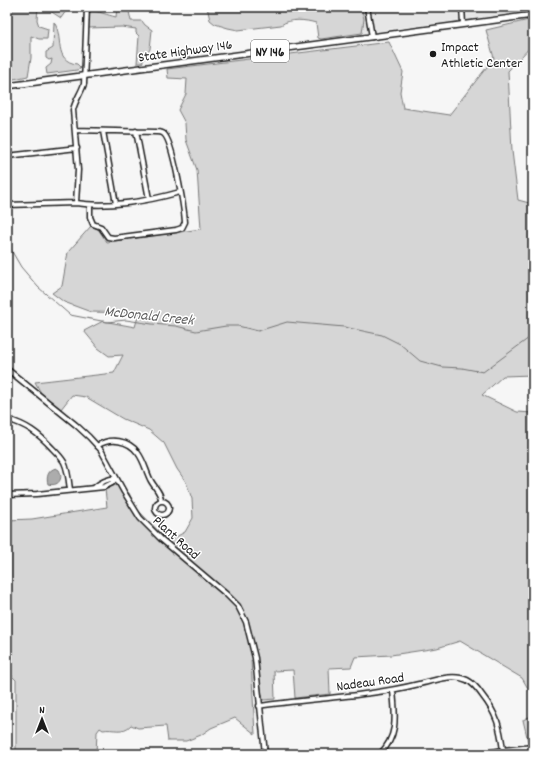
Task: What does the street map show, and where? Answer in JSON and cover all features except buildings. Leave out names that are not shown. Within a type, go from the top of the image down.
[{"type":"main road","name":"State Highway 146","points":[[7,86],[533,16]]},
{"type":"street","points":[[76,203],[78,170],[73,110],[74,104],[84,84],[87,7]]},
{"type":"street","points":[[367,7],[372,37]]},
{"type":"street","points":[[462,7],[464,24]]},
{"type":"street","points":[[75,130],[161,132],[165,135],[170,145],[174,161],[185,222],[182,228],[176,230],[114,238],[108,237],[101,227],[93,224],[90,217],[90,206]]},
{"type":"street","points":[[103,131],[116,204]]},
{"type":"street","points":[[136,131],[148,199]]},
{"type":"street","points":[[7,156],[77,148]]},
{"type":"street","points":[[7,205],[76,203],[90,206],[116,204],[180,192]]},
{"type":"street","name":"Plant Road","points":[[7,369],[76,425],[97,446],[140,518],[161,539],[238,606],[246,622],[255,658],[265,754]]},
{"type":"street","points":[[7,419],[19,423],[39,434],[58,453],[67,469],[70,490]]},
{"type":"street","points":[[97,446],[104,442],[116,441],[123,442],[132,447],[142,459],[150,480],[160,495],[161,501]]},
{"type":"street","points":[[7,495],[36,494],[95,487],[100,482],[110,478],[116,478]]},
{"type":"street","name":"Nadeau Road","points":[[260,706],[393,690],[455,677],[467,680],[488,701],[500,727],[503,750]]},
{"type":"street","points":[[380,754],[388,745],[394,731],[395,713],[393,690]]},
{"type":"street","points":[[483,754],[503,750],[533,748]]},
{"type":"shaded area","points":[[7,7],[38,7],[37,20],[39,26],[48,29],[47,39],[39,39],[31,36],[31,58],[28,76],[9,80],[8,72],[11,67],[10,60],[7,60]]},
{"type":"shaded area","points":[[44,7],[66,7],[66,11],[61,18]]},
{"type":"shaded area","points":[[117,7],[128,7],[131,21],[142,21],[152,30],[150,49],[142,63],[137,63],[139,36],[136,33],[136,29],[122,27],[88,28],[90,11],[100,12],[116,17]]},
{"type":"shaded area","points":[[207,7],[361,7],[364,19],[362,33],[321,39],[318,38],[316,23],[303,20],[293,20],[281,25],[238,30],[228,28],[215,24],[210,20]]},
{"type":"shaded area","points":[[326,7],[533,7],[533,11],[331,37]]},
{"type":"shaded area","points":[[533,19],[533,44],[508,71],[512,151],[518,200],[533,204],[533,375],[503,376],[482,395],[517,412],[533,413],[533,697],[522,678],[460,641],[437,648],[391,655],[355,657],[351,667],[329,668],[330,694],[295,698],[293,670],[274,671],[275,699],[263,700],[259,676],[251,660],[255,734],[235,718],[186,741],[168,741],[166,726],[138,728],[131,725],[128,728],[121,730],[103,730],[100,728],[97,732],[96,754],[16,754],[16,680],[7,671],[7,520],[32,519],[107,507],[105,489],[116,485],[129,493],[136,508],[168,541],[185,532],[193,518],[192,499],[186,482],[177,469],[164,443],[149,430],[123,419],[86,397],[72,395],[61,409],[41,393],[35,382],[114,373],[123,355],[109,356],[98,348],[84,331],[103,321],[135,327],[139,313],[91,312],[64,302],[52,293],[62,286],[68,252],[91,226],[98,229],[107,242],[201,229],[197,170],[186,140],[185,123],[178,110],[186,94],[187,79],[168,78],[167,69],[389,42],[403,72],[400,92],[403,108],[449,115],[494,58],[486,30]]},
{"type":"shaded area","points":[[54,22],[57,28],[62,53],[70,62],[77,64],[81,68],[77,70],[47,74],[46,68],[51,64],[52,59],[49,60],[46,58],[46,52],[53,48]]},
{"type":"shaded area","points":[[56,468],[59,470],[61,476],[59,482],[52,485],[48,484],[48,474],[51,470]]},
{"type":"shaded area","points":[[533,715],[533,741],[528,741],[523,720]]},
{"type":"waterway","name":"McDonald Creek","points":[[7,243],[21,267],[38,287],[70,315],[107,322],[126,320],[176,326],[196,331],[226,326],[238,326],[258,331],[287,322],[344,327],[382,335],[400,344],[420,361],[442,367],[462,368],[483,372],[529,338],[533,329]]},
{"type":"place","name":"Impact Athletic Center","points":[[433,54]]}]
